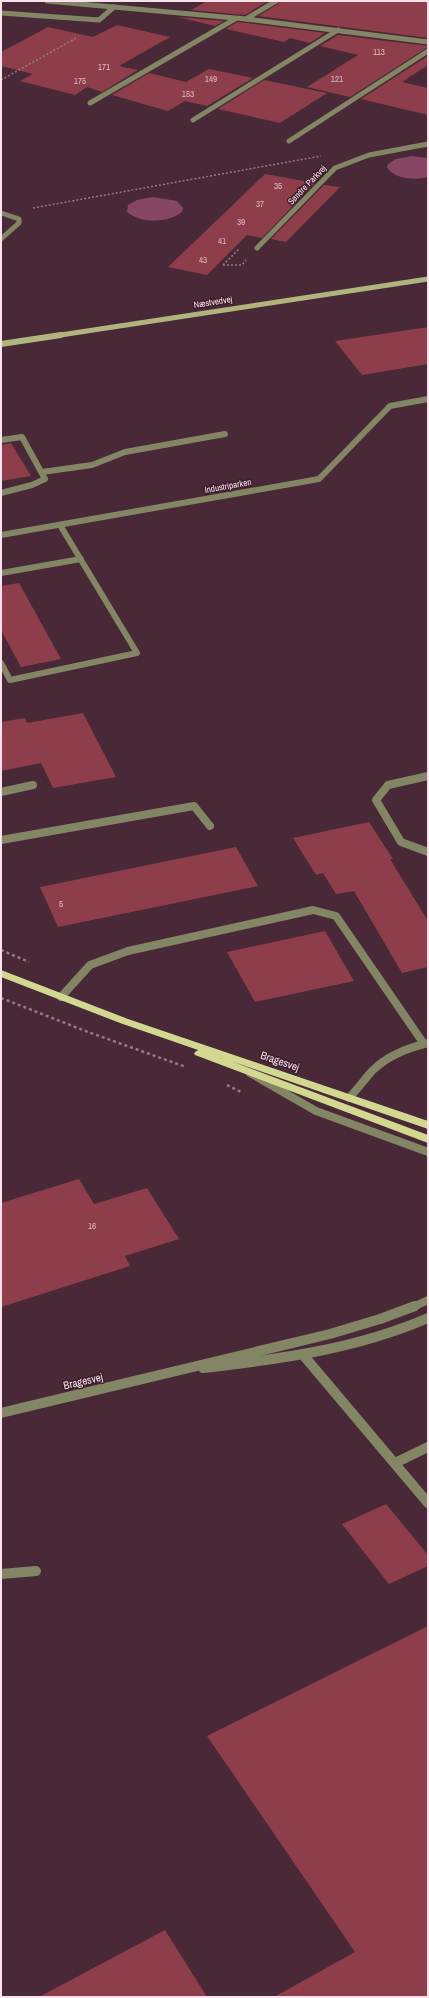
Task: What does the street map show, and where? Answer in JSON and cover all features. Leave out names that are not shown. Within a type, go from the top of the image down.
[{"type":"main road","name":"Næstvedvej","points":[[1,344],[428,279]]},
{"type":"main road","name":"Bragesvej","points":[[1,973],[124,1021],[428,1125]]},
{"type":"main road","name":"Bragesvej","points":[[124,1021],[138,1029],[248,1072],[428,1139]]},
{"type":"street","points":[[47,1],[246,19],[428,42]]},
{"type":"street","points":[[246,19],[276,1]]},
{"type":"street","points":[[1,13],[99,20],[114,7]]},
{"type":"street","points":[[90,103],[235,19]]},
{"type":"street","points":[[193,120],[338,30]]},
{"type":"street","points":[[289,141],[428,50]]},
{"type":"street","name":"Søndre Parkvej","points":[[257,248],[335,168],[348,161],[372,154],[428,144]]},
{"type":"street","points":[[1,213],[9,214],[19,219],[19,223],[1,238]]},
{"type":"street","name":"Industriparken","points":[[1,535],[319,479],[390,406],[428,399]]},
{"type":"street","points":[[42,472],[92,466],[125,452],[225,434]]},
{"type":"street","points":[[1,440],[22,436],[42,472],[44,480],[43,482],[1,493]]},
{"type":"street","points":[[1,663],[10,680],[137,653],[60,525]]},
{"type":"street","points":[[1,573],[80,559]]},
{"type":"street","points":[[428,776],[388,785],[376,800],[401,842],[428,852]]},
{"type":"street","points":[[1,792],[33,785]]},
{"type":"street","points":[[1,840],[194,806],[210,826]]},
{"type":"street","points":[[61,997],[90,965],[128,951],[313,910],[336,916],[426,1044],[406,1049],[374,1069],[362,1085],[349,1098]]},
{"type":"street","name":"Bragesvej","points":[[248,1072],[275,1090],[316,1111],[428,1152]]},
{"type":"street","name":"Bragesvej","points":[[1,1413],[363,1325],[428,1300]]},
{"type":"street","name":"Bragesvej","points":[[170,1372],[304,1356],[378,1337],[428,1318]]},
{"type":"street","points":[[304,1356],[428,1503]]},
{"type":"street","points":[[395,1463],[428,1447]]},
{"type":"street","points":[[1,1574],[36,1571]]},
{"type":"path","points":[[1,80],[94,28],[99,20]]},
{"type":"path","points":[[9,214],[17,211],[324,156]]},
{"type":"path","points":[[223,265],[242,265],[257,248]]},
{"type":"path","points":[[1,998],[187,1068]]},
{"type":"path","points":[[226,1085],[246,1094]]},
{"type":"shaded area","points":[[412,156],[428,158],[428,177],[412,179],[400,177],[390,171],[387,167],[388,164],[396,159]]},
{"type":"shaded area","points":[[153,197],[177,201],[183,208],[182,212],[176,216],[154,221],[140,219],[127,212],[128,205],[137,200]]},
{"type":"building","points":[[207,1],[268,1],[245,15],[191,10]]},
{"type":"building","points":[[280,1],[428,1],[428,38],[258,16],[278,4]]},
{"type":"building","points":[[178,17],[224,21],[215,26]]},
{"type":"building","points":[[237,22],[325,33],[310,43],[290,38],[284,42],[226,29]]},
{"type":"building","points":[[117,25],[170,37],[119,66],[138,70],[102,92],[87,87],[75,95],[20,81],[33,74],[1,66],[1,52],[48,27],[93,37]]},
{"type":"building","points":[[338,35],[428,47],[350,97],[307,87],[358,55],[320,46]]},
{"type":"building","points":[[428,56],[428,65],[402,82],[428,88],[428,115],[361,99]]},
{"type":"building","points":[[209,69],[253,78],[207,106],[185,101],[168,111],[112,95],[149,73],[186,82]]},
{"type":"building","points":[[264,80],[327,93],[280,123],[218,109]]},
{"type":"building","points":[[265,174],[315,183],[262,238],[247,235],[207,275],[168,267]]},
{"type":"building","points":[[324,185],[340,187],[286,242],[271,239]]},
{"type":"building","points":[[428,327],[428,364],[362,375],[335,341]]},
{"type":"building","points":[[11,443],[31,476],[1,481],[1,445]]},
{"type":"building","points":[[19,583],[61,659],[21,667],[1,630],[1,586]]},
{"type":"building","points":[[83,713],[116,777],[53,788],[41,763],[1,771],[1,722],[25,718],[27,723]]},
{"type":"building","points":[[369,822],[393,859],[390,859],[428,921],[428,967],[402,973],[354,891],[336,894],[323,873],[316,875],[293,838]]},
{"type":"building","points":[[236,847],[258,886],[58,927],[40,887]]},
{"type":"building","points":[[325,931],[354,981],[255,1002],[227,952]]},
{"type":"building","points":[[79,1179],[94,1204],[147,1188],[179,1239],[125,1256],[130,1266],[1,1307],[1,1203]]},
{"type":"building","points":[[386,1504],[428,1555],[428,1566],[389,1584],[342,1524]]},
{"type":"building","points":[[428,1626],[428,1997],[274,1997],[355,1952],[207,1736]]},
{"type":"building","points":[[165,1930],[207,1997],[39,1997]]}]
